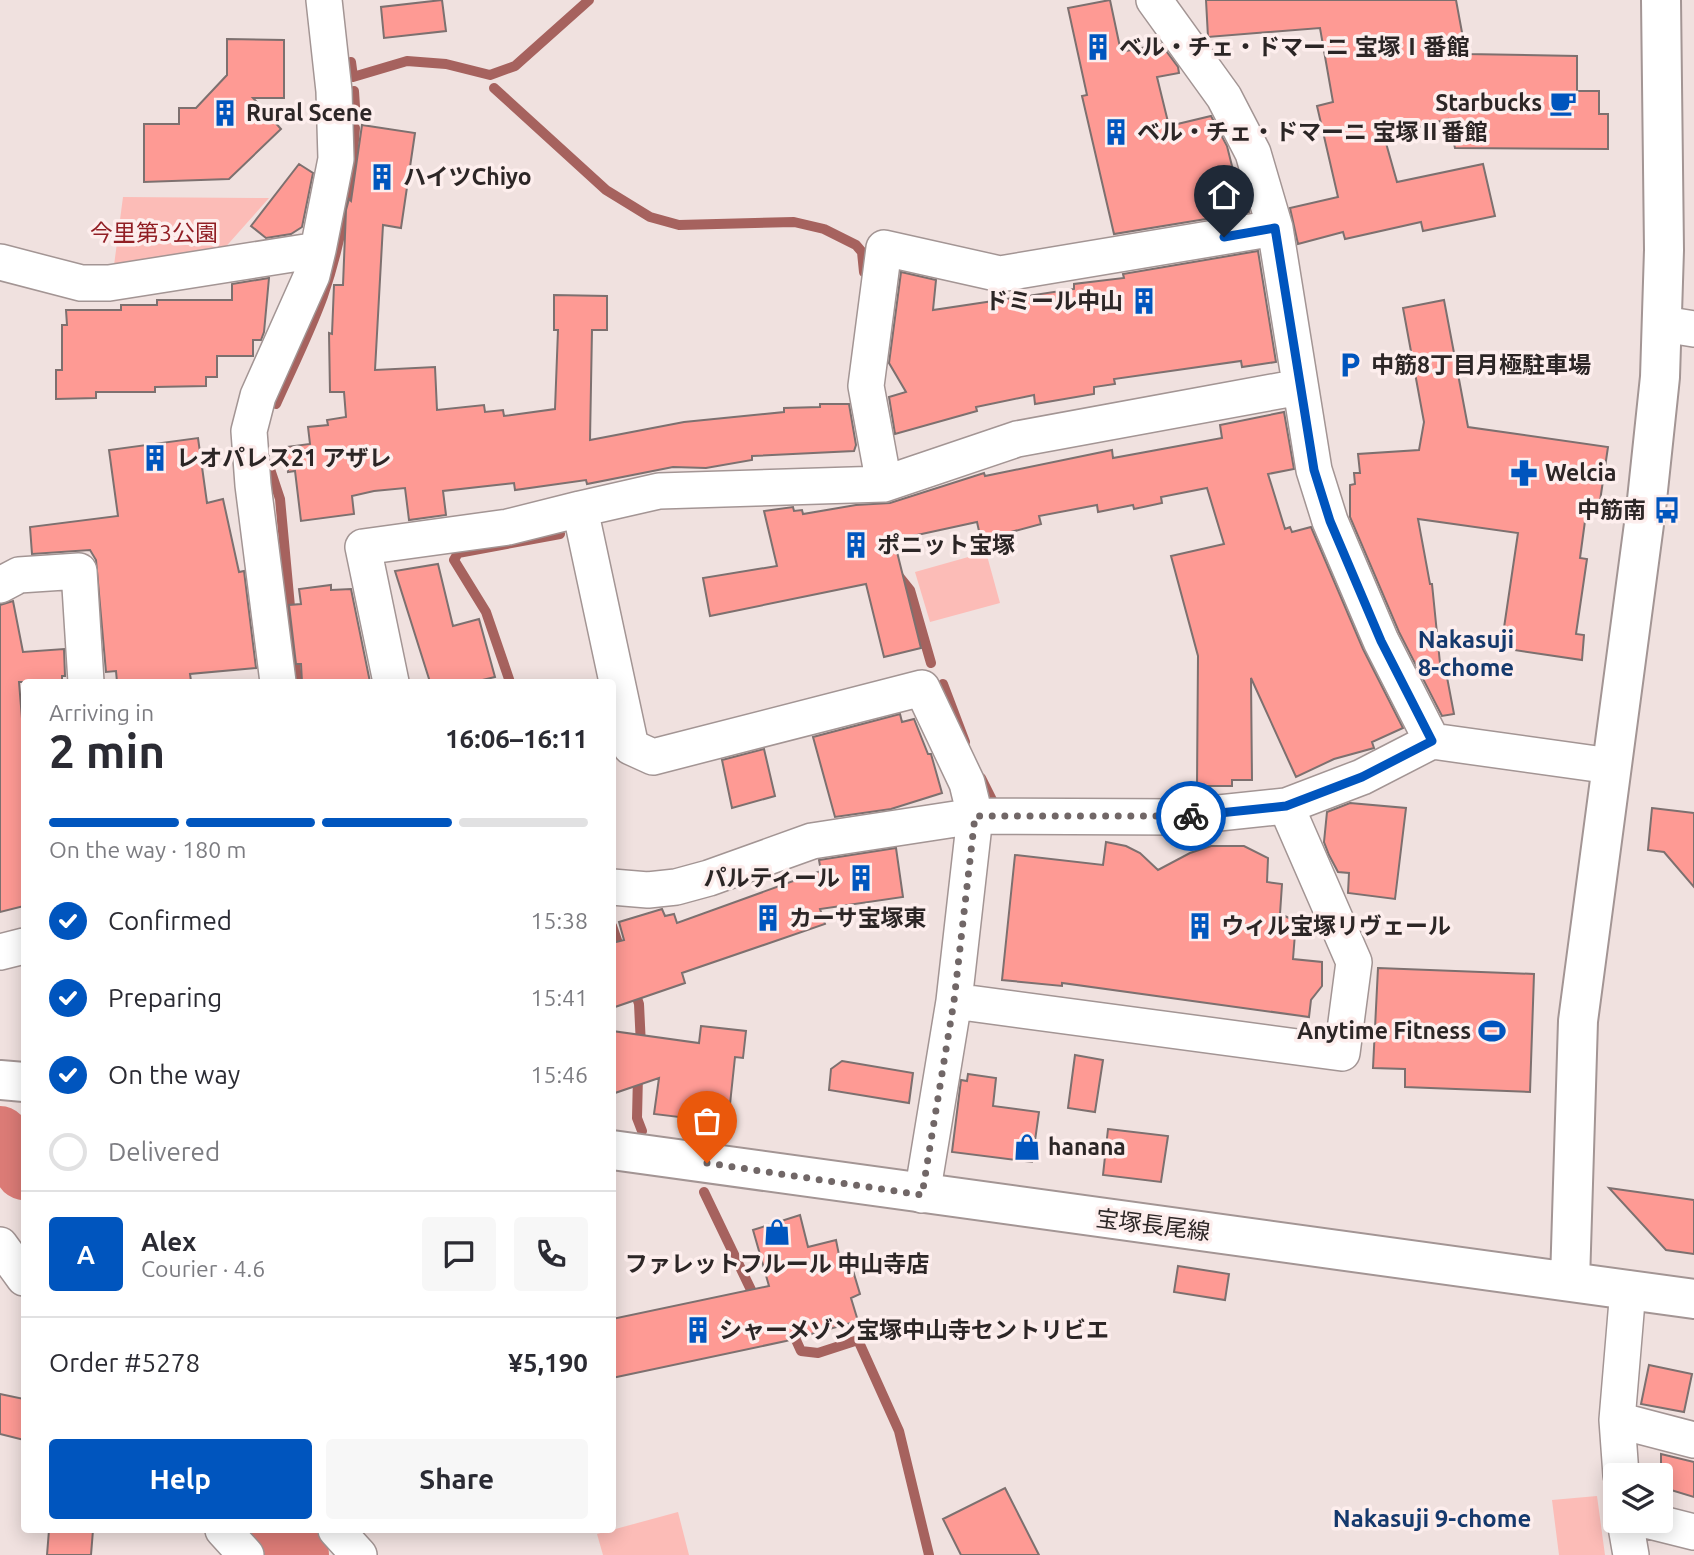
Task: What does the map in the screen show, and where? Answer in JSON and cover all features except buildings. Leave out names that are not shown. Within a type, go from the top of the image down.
[{"type":"street","points":[[278,679],[253,485],[249,431],[258,396],[312,275],[336,159],[324,0]]},
{"type":"street","points":[[1154,0],[1224,97],[1253,153],[1275,228],[1314,470],[1330,521],[1381,641],[1432,741]]},
{"type":"street","points":[[1570,1280],[1578,1021],[1646,509],[1679,326],[1661,0]]},
{"type":"street","points":[[884,484],[866,386],[884,248],[1000,274],[1275,228]]},
{"type":"street","points":[[0,262],[81,283],[109,284],[318,250]]},
{"type":"street","points":[[390,679],[363,547],[508,527],[659,491],[884,484],[1017,439],[1300,387]]},
{"type":"street","points":[[580,509],[631,747],[653,757],[922,688],[967,782],[975,816],[954,1001],[922,1195]]},
{"type":"street","points":[[0,585],[19,575],[79,571],[86,679]]},
{"type":"street","points":[[616,887],[648,890],[676,887],[812,841],[975,816],[1181,817],[1286,806],[1362,777],[1432,741],[1611,766]]},
{"type":"street","points":[[954,1001],[1342,1053],[1354,962],[1286,806]]},
{"type":"street","points":[[0,952],[21,947]]},
{"type":"street","name":"宝塚長尾線","points":[[616,1151],[922,1195],[1570,1280],[1694,1299]]},
{"type":"street","points":[[0,1245],[21,1274]]},
{"type":"street","points":[[1620,1463],[1617,1420],[1628,1289]]},
{"type":"street","points":[[1617,1420],[1694,1440]]},
{"type":"street","points":[[1673,1527],[1694,1532]]},
{"type":"street","points":[[226,1533],[246,1555]]},
{"type":"street","points":[[339,1533],[359,1555]]},
{"type":"street","points":[[1627,1533],[1631,1555]]},
{"type":"green space","name":"今里第3公園","points":[[123,197],[269,198],[214,260],[113,273]]},
{"type":"green space","points":[[986,552],[1000,603],[930,622],[915,572]]},
{"type":"green space","points":[[1597,1496],[1605,1555],[1559,1555],[1552,1500]]},
{"type":"green space","points":[[678,1512],[689,1555],[603,1555],[597,1534],[616,1533],[616,1529]]},
{"type":"waterway","points":[[351,62],[353,77],[407,61],[446,64],[490,75],[515,66],[589,0]]},
{"type":"waterway","points":[[494,88],[606,190],[650,217],[679,225],[794,222],[824,229],[856,245],[862,252],[864,272],[870,273]]},
{"type":"waterway","points":[[354,91],[355,107]]},
{"type":"waterway","points":[[276,404],[330,275],[345,212],[355,128]]},
{"type":"waterway","points":[[269,466],[280,499],[297,679]]},
{"type":"waterway","points":[[509,679],[486,612],[454,560],[458,553],[560,534]]},
{"type":"waterway","points":[[898,575],[910,590],[931,663]]},
{"type":"waterway","points":[[943,684],[965,742]]},
{"type":"waterway","points":[[981,778],[992,800]]},
{"type":"waterway","points":[[616,938],[621,952]]},
{"type":"waterway","points":[[634,989],[639,1004],[641,1046]]},
{"type":"waterway","points":[[638,1075],[637,1118],[642,1131]]},
{"type":"waterway","points":[[0,1135],[21,1166]]},
{"type":"waterway","points":[[704,1192],[753,1294],[758,1296]]},
{"type":"waterway","points":[[791,1329],[801,1351],[818,1353],[858,1340],[899,1431],[929,1555]]},
{"type":"waterway","points":[[282,1533],[300,1555]]},
{"type":"way so far","points":[[707,1163],[922,1195],[954,1001],[975,816],[1191,816]]},
{"type":"place","name":"ベル・チェ・ドマーニ 宝塚Ⅰ番館","points":[[1098,47]]},
{"type":"place","name":"Starbucks","points":[[1563,103]]},
{"type":"place","name":"Rural Scene","points":[[225,113]]},
{"type":"place","name":"ベル・チェ・ドマーニ 宝塚Ⅱ番館","points":[[1116,132]]},
{"type":"place","name":"ハイツChiyo","points":[[382,177]]},
{"type":"place","name":"ドミール中山","points":[[1144,301]]},
{"type":"place","name":"中筋8丁目月極駐車場","points":[[1350,365]]},
{"type":"place","name":"レオパレス21 アザレ","points":[[155,458]]},
{"type":"place","name":"Welcia","points":[[1524,473]]},
{"type":"place","name":"中筋南","points":[[1667,510]]},
{"type":"place","name":"ポニット宝塚","points":[[856,545]]},
{"type":"place","name":"パルティール","points":[[861,878]]},
{"type":"place","name":"カーサ宝塚東","points":[[768,918]]},
{"type":"place","name":"ウィル宝塚リヴェール","points":[[1200,926]]},
{"type":"place","name":"Anytime Fitness","points":[[1492,1031]]},
{"type":"place","name":"hanana","points":[[1027,1147]]},
{"type":"place","name":"ファレットフルール 中山寺店","points":[[777,1232]]},
{"type":"place","name":"シャーメゾン宝塚中山寺セントリビエ","points":[[698,1330]]},
{"type":"district","name":"Nakasuji 8-chome","points":[[1466,654]]},
{"type":"district","name":"Nakasuji 9-chome","points":[[1432,1519]]},
{"type":"route","points":[[1191,816],[1286,806],[1362,777],[1432,741],[1381,641],[1330,521],[1314,470],[1275,228],[1224,237]]}]
